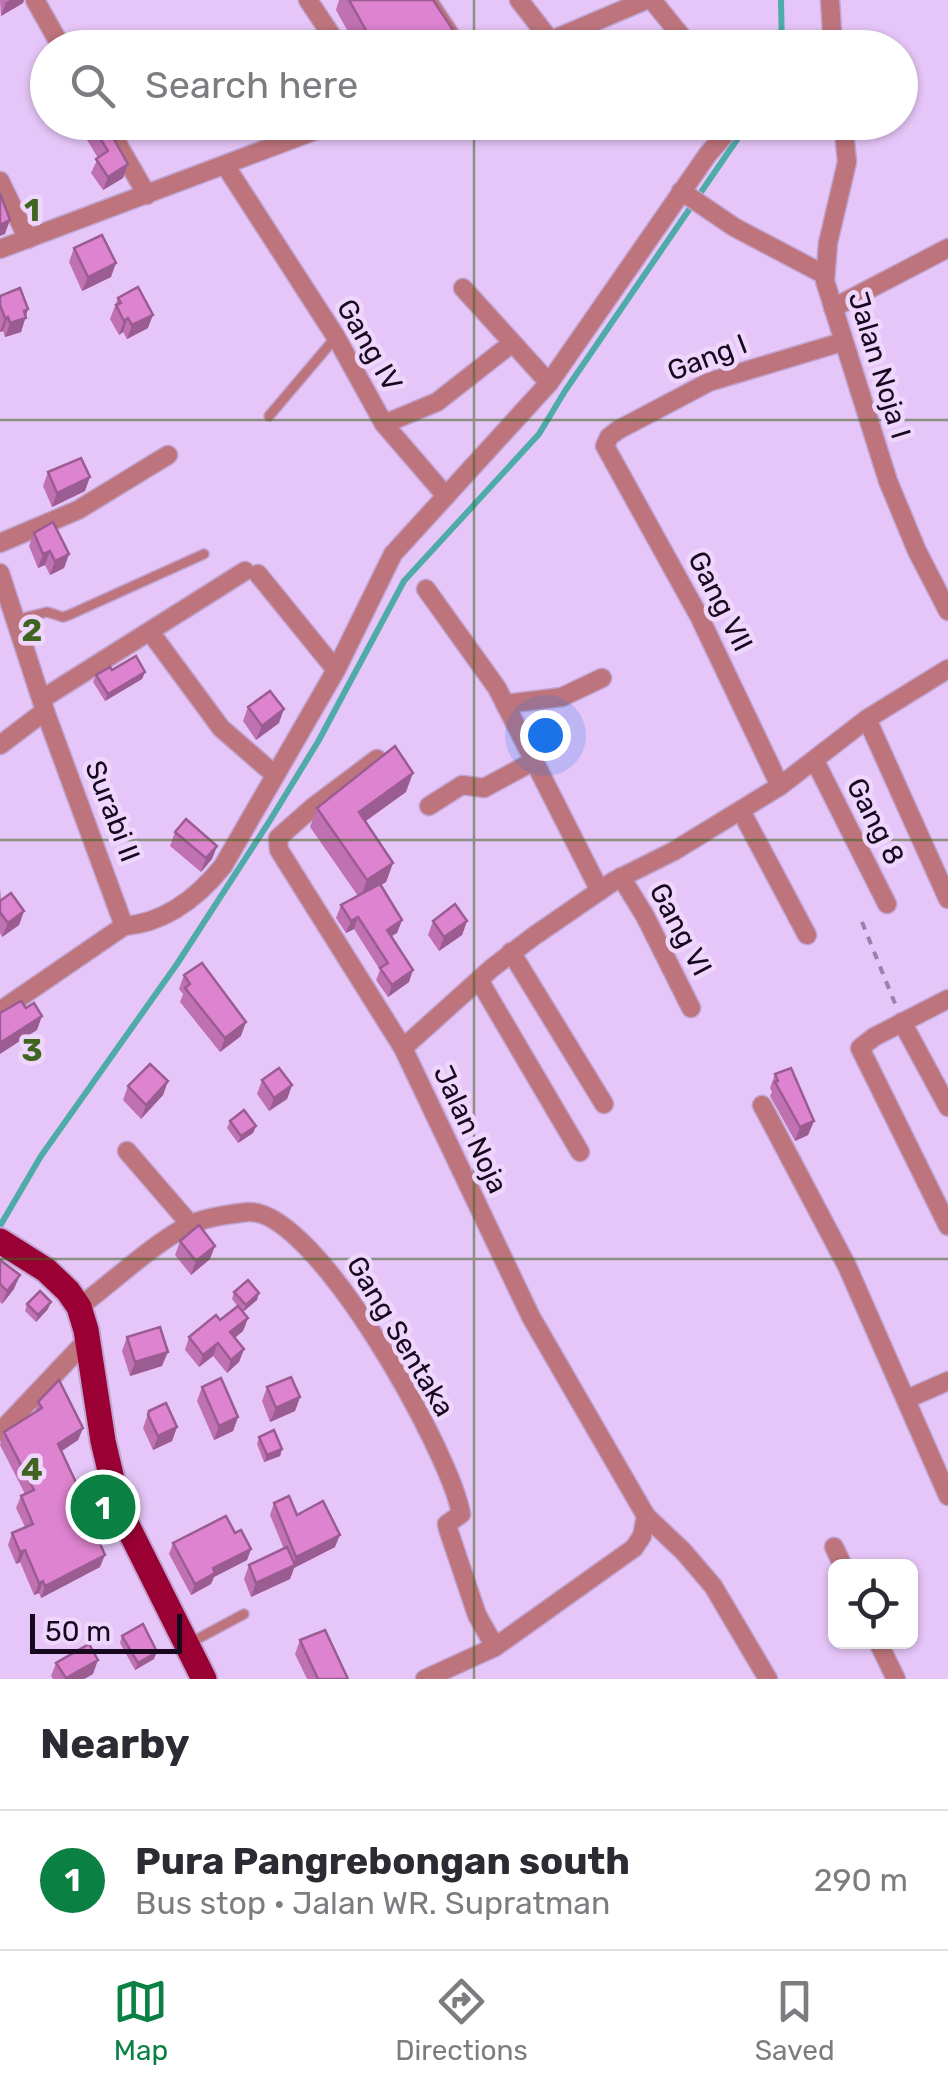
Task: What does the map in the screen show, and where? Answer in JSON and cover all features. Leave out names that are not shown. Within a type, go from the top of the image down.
[{"type":"main road","points":[[4,1244],[46,1270],[79,1308],[119,1509],[204,1679]]},
{"type":"street","points":[[35,0],[52,30]]},
{"type":"street","points":[[308,0],[328,30]]},
{"type":"street","points":[[427,0],[447,30]]},
{"type":"street","points":[[519,0],[534,30]]},
{"type":"street","points":[[575,30],[649,0],[676,30]]},
{"type":"street","points":[[830,0],[832,30]]},
{"type":"street","points":[[115,140],[147,196]]},
{"type":"street","points":[[0,249],[291,140]]},
{"type":"street","points":[[0,1011],[124,926],[166,916],[211,881],[336,670],[388,562],[549,383],[720,140]]},
{"type":"street","name":"Jalan Noja I","points":[[845,140],[847,162],[828,243],[825,276],[842,342],[888,481],[948,612]]},
{"type":"street","name":"Gang IV","points":[[225,165],[336,338],[384,424],[437,402],[511,344]]},
{"type":"street","points":[[0,181],[28,238]]},
{"type":"street","points":[[685,193],[715,215],[825,276]]},
{"type":"street","points":[[833,308],[948,248]]},
{"type":"street","points":[[463,288],[549,383]]},
{"type":"street","name":"Gang I","points":[[605,446],[618,430],[689,390],[842,342]]},
{"type":"street","points":[[384,424],[446,496]]},
{"type":"street","name":"Gang VII","points":[[605,446],[698,616],[780,786]]},
{"type":"street","points":[[0,543],[78,510],[168,455]]},
{"type":"street","name":"Surabi II","points":[[0,573],[124,926]]},
{"type":"street","points":[[0,745],[44,705],[251,573],[336,670]]},
{"type":"street","points":[[426,589],[485,668],[506,704],[600,891]]},
{"type":"street","points":[[152,633],[221,728],[275,775]]},
{"type":"street","name":"Jalan Noja","points":[[768,1679],[713,1586],[646,1516],[531,1316],[403,1048],[511,952],[621,877],[674,851],[780,786],[867,719],[948,669]]},
{"type":"street","points":[[506,704],[562,698],[602,678]]},
{"type":"street","points":[[867,719],[948,899]]},
{"type":"street","points":[[377,759],[293,823],[278,838],[277,845],[403,1048]]},
{"type":"street","points":[[430,806],[462,785],[484,788],[532,762]]},
{"type":"street","name":"Gang 8","points":[[815,762],[887,904]]},
{"type":"street","points":[[740,810],[807,934]]},
{"type":"street","name":"Gang VI","points":[[621,877],[646,916],[691,1008]]},
{"type":"street","points":[[511,952],[604,1104]]},
{"type":"street","points":[[479,980],[580,1152]]},
{"type":"street","points":[[948,999],[867,1041],[861,1052],[948,1226]]},
{"type":"street","points":[[902,1022],[948,1107]]},
{"type":"street","points":[[762,1105],[847,1266],[948,1496]]},
{"type":"street","points":[[126,1151],[190,1224]]},
{"type":"street","name":"Gang Sentaka","points":[[79,1308],[190,1224],[253,1212],[274,1218],[322,1260],[346,1290],[453,1482],[461,1514],[448,1524],[448,1529],[494,1647]]},
{"type":"street","points":[[0,1432],[88,1339]]},
{"type":"street","points":[[906,1400],[948,1381]]},
{"type":"street","points":[[634,1548],[646,1516]]},
{"type":"street","points":[[425,1679],[494,1647],[634,1548],[672,1542]]},
{"type":"street","points":[[834,1547],[840,1559]]},
{"type":"street","points":[[881,1649],[896,1679]]},
{"type":"lane","points":[[269,416],[336,338]]},
{"type":"lane","points":[[16,620],[47,612],[69,615],[204,554]]},
{"type":"lane","points":[[186,1645],[244,1614]]},
{"type":"path","points":[[862,922],[902,1022]]},
{"type":"building","points":[[349,0],[433,0],[453,30],[366,30]]},
{"type":"building","points":[[101,140],[114,140],[128,164],[108,177],[96,159],[108,151]]},
{"type":"building","points":[[0,193],[10,220],[0,225]]},
{"type":"building","points":[[102,235],[116,263],[88,277],[74,248]]},
{"type":"building","points":[[138,287],[153,315],[132,325],[128,318],[124,321],[116,305],[121,303],[118,298]]},
{"type":"building","points":[[20,288],[28,309],[24,311],[26,318],[10,323],[0,305],[0,296]]},
{"type":"building","points":[[81,458],[90,477],[57,493],[48,472]]},
{"type":"building","points":[[53,522],[69,554],[55,561],[50,551],[43,554],[34,533]]},
{"type":"building","points":[[136,656],[145,672],[108,694],[96,675]]},
{"type":"building","points":[[270,691],[284,709],[262,726],[248,707]]},
{"type":"building","points":[[395,746],[413,773],[359,812],[393,863],[367,880],[317,808]]},
{"type":"building","points":[[186,819],[217,846],[206,858],[175,832]]},
{"type":"building","points":[[380,884],[402,920],[387,930],[413,970],[392,985],[380,968],[388,963],[358,917],[351,921],[341,905]]},
{"type":"building","points":[[11,893],[24,911],[8,923],[0,912],[0,901]]},
{"type":"building","points":[[455,904],[467,921],[444,937],[433,921]]},
{"type":"building","points":[[202,963],[246,1022],[225,1038],[185,988],[190,984],[184,975]]},
{"type":"building","points":[[21,1001],[26,1008],[34,1003],[42,1016],[0,1043],[0,1013]]},
{"type":"building","points":[[150,1064],[168,1081],[146,1105],[128,1086]]},
{"type":"building","points":[[279,1068],[292,1085],[274,1098],[262,1080]]},
{"type":"building","points":[[791,1068],[814,1121],[800,1127],[775,1082],[775,1074]]},
{"type":"building","points":[[244,1110],[256,1126],[241,1136],[230,1121]]},
{"type":"building","points":[[199,1225],[215,1246],[196,1261],[180,1241]]},
{"type":"building","points":[[0,1260],[20,1275],[7,1291],[0,1284]]},
{"type":"building","points":[[248,1280],[259,1293],[246,1305],[234,1292]]},
{"type":"building","points":[[40,1291],[51,1302],[38,1315],[27,1304]]},
{"type":"building","points":[[238,1306],[248,1318],[230,1332],[244,1349],[231,1360],[218,1343],[203,1355],[189,1337],[216,1315],[220,1320]]},
{"type":"building","points":[[160,1327],[168,1352],[135,1362],[127,1337]]},
{"type":"building","points":[[291,1377],[300,1397],[276,1408],[267,1387]]},
{"type":"building","points":[[221,1378],[238,1417],[219,1426],[202,1387]]},
{"type":"building","points":[[59,1380],[83,1428],[58,1444],[94,1521],[91,1523],[105,1555],[45,1586],[43,1581],[39,1583],[25,1550],[20,1552],[12,1533],[33,1524],[21,1496],[34,1490],[4,1432],[42,1408],[38,1402]]},
{"type":"building","points":[[166,1403],[177,1427],[158,1436],[148,1415]]},
{"type":"building","points":[[274,1430],[282,1449],[267,1455],[259,1437]]},
{"type":"building","points":[[289,1496],[297,1515],[323,1501],[340,1535],[296,1557],[274,1503]]},
{"type":"building","points":[[226,1516],[235,1533],[241,1530],[251,1549],[213,1568],[215,1573],[195,1584],[173,1543]]},
{"type":"building","points":[[287,1547],[295,1565],[256,1583],[249,1565]]},
{"type":"building","points":[[143,1624],[157,1652],[138,1663],[122,1636]]},
{"type":"building","points":[[325,1630],[348,1679],[318,1679],[300,1640]]},
{"type":"building","points":[[89,1644],[98,1660],[66,1678],[56,1663]]},
{"type":"waterway","points":[[781,0],[782,30]]},
{"type":"waterway","points":[[0,1226],[41,1156],[177,964],[269,822],[319,740],[404,581],[539,434],[737,140]]},
{"type":"place","name":"Pura Pangrebongan south","points":[[103,1507]]}]
